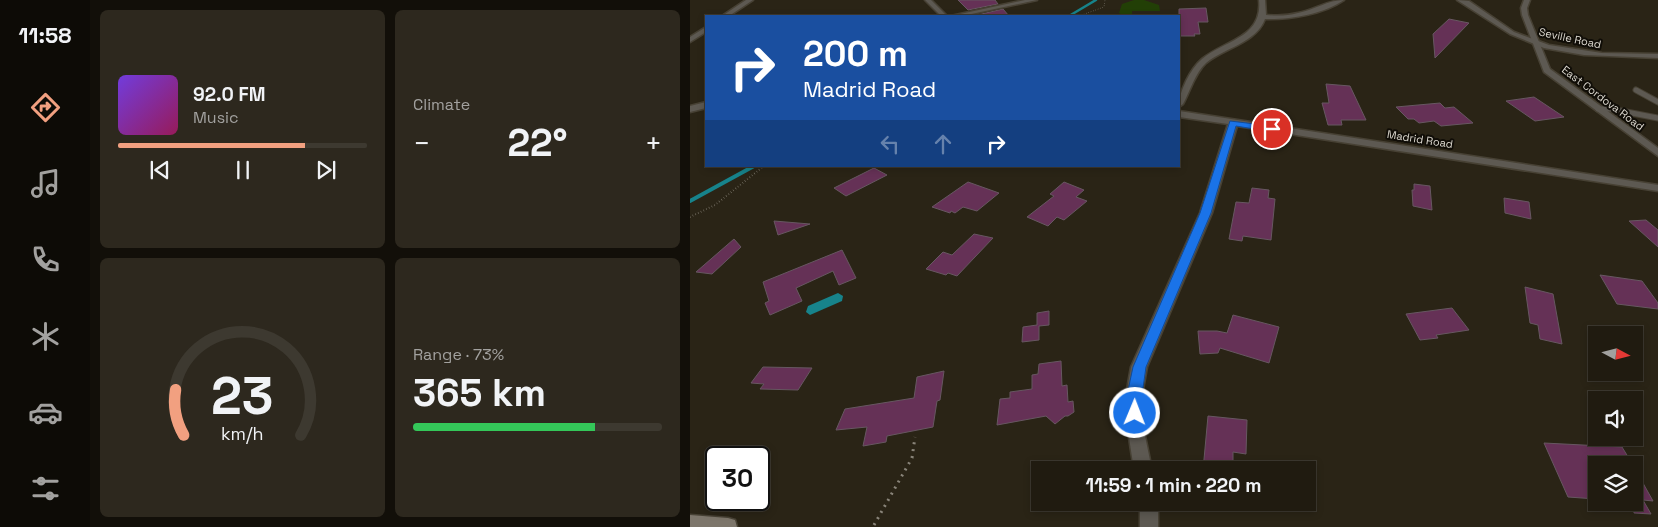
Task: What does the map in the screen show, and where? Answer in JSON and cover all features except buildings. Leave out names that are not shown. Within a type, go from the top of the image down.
[{"type":"main road","points":[[690,524],[728,527]]},
{"type":"street","points":[[727,15],[750,0]]},
{"type":"street","points":[[928,0],[943,15]]},
{"type":"street","points":[[959,15],[1034,0]]},
{"type":"street","points":[[1180,102],[1203,62],[1261,24],[1264,17],[1262,0]]},
{"type":"street","points":[[1264,17],[1281,18],[1300,15],[1340,0]]},
{"type":"street","name":"Seville Road","points":[[1460,0],[1509,31],[1553,48],[1606,56],[1658,56]]},
{"type":"street","name":"East Cordova Road","points":[[1527,0],[1524,12],[1547,70],[1658,153]]},
{"type":"street","points":[[690,40],[705,30]]},
{"type":"street","points":[[690,109],[705,105]]},
{"type":"street","name":"Madrid Road","points":[[1180,114],[1658,188]]},
{"type":"street","points":[[1142,461],[1135,422],[1134,395],[1139,367],[1206,213],[1233,123]]},
{"type":"street","points":[[1149,511],[1149,527]]},
{"type":"lane","points":[[1636,90],[1658,102]]},
{"type":"lane","points":[[1598,109],[1612,109],[1658,118]]},
{"type":"path","points":[[1083,15],[1104,7],[1105,0]]},
{"type":"path","points":[[690,217],[715,205],[763,167]]},
{"type":"path","points":[[874,525],[912,458],[915,437]]},
{"type":"green space","points":[[1134,0],[1144,0],[1159,5],[1160,11],[1132,11],[1132,15],[1122,15],[1119,13],[1122,4]]},
{"type":"water","points":[[838,293],[843,296],[842,301],[810,315],[806,312],[808,306]]},
{"type":"waterway","points":[[1071,15],[1096,0]]},
{"type":"waterway","points":[[690,201],[752,167]]},
{"type":"route","points":[[1135,413],[1134,395],[1139,367],[1206,213],[1233,123],[1272,129]]}]
